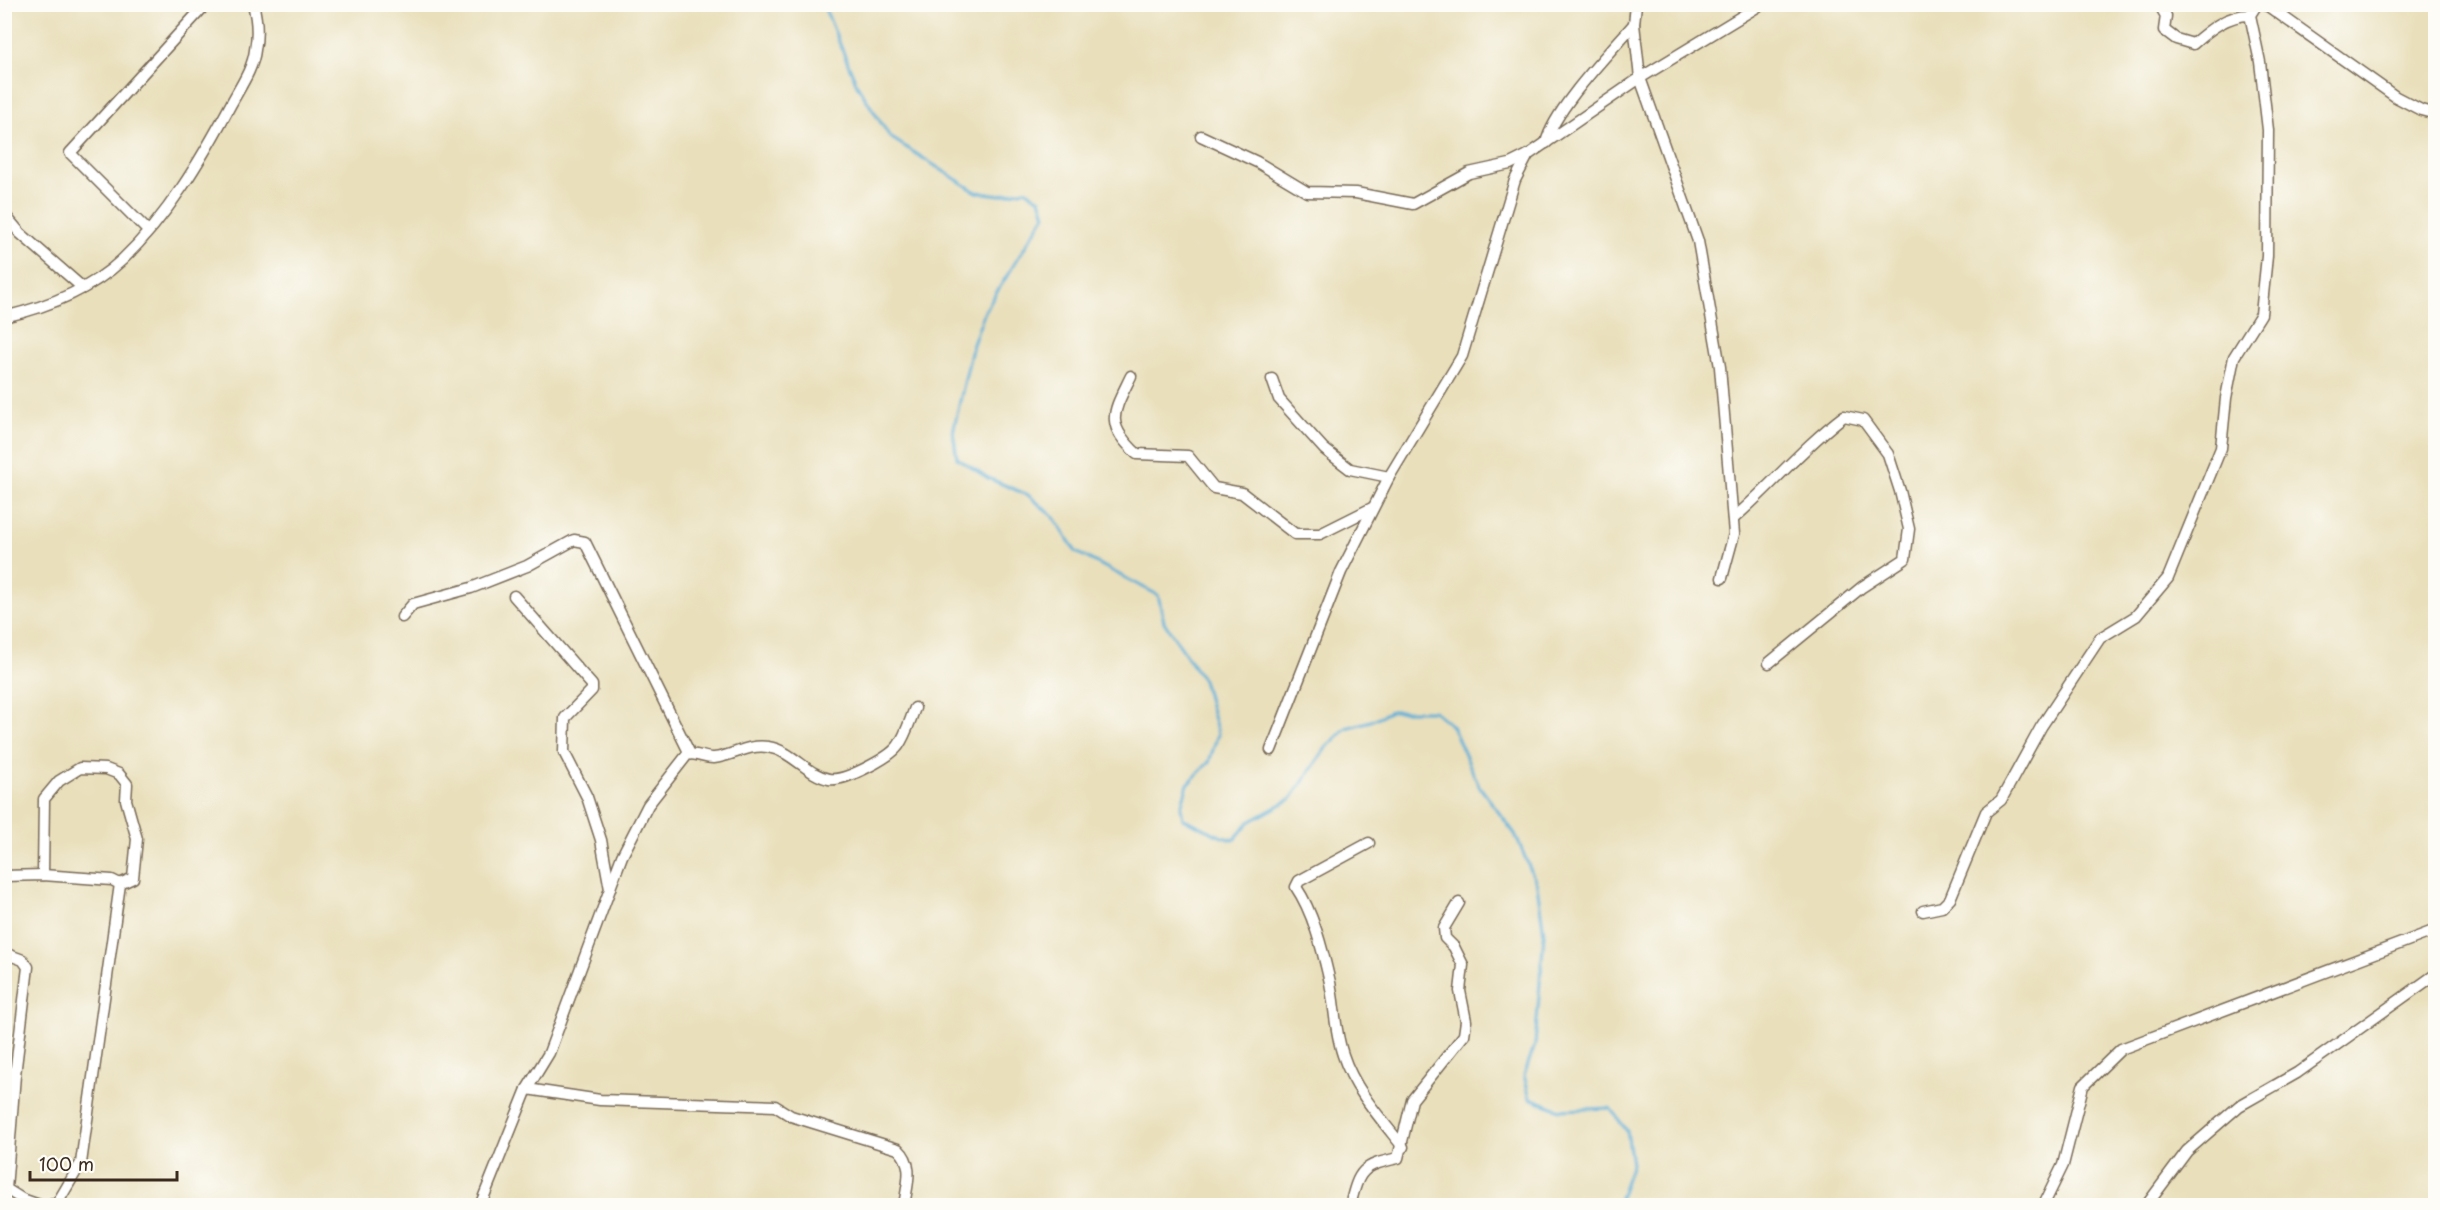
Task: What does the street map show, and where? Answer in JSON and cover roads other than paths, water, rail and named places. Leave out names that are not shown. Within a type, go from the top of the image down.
[{"type":"street","points":[[147,230],[70,153],[206,4]]},
{"type":"street","points":[[4,317],[59,302],[122,261],[184,187],[247,74],[255,51],[256,17],[253,4]]},
{"type":"street","points":[[1636,4],[1634,24],[1640,78],[1698,241],[1720,367],[1734,534],[1722,578]]},
{"type":"street","points":[[1201,136],[1257,162],[1307,192],[1356,193],[1413,204],[1469,173],[1510,164],[1528,155],[1640,78],[1761,4]]},
{"type":"street","points":[[2159,4],[2166,16],[2164,30],[2176,39],[2193,44],[2211,28],[2238,15],[2250,15]]},
{"type":"street","points":[[1923,911],[1942,908],[1950,899],[1986,812],[2001,800],[2041,727],[2100,638],[2136,616],[2168,578],[2221,448],[2226,398],[2234,357],[2261,314],[2267,256],[2268,130],[2260,62],[2250,15],[2258,4]]},
{"type":"street","points":[[2265,4],[2396,97],[2436,114]]},
{"type":"street","points":[[1546,143],[1549,130],[1565,108],[1634,24]]},
{"type":"street","points":[[1271,750],[1341,572],[1389,477],[1461,356],[1515,180],[1528,155]]},
{"type":"street","points":[[4,214],[20,233],[83,288]]},
{"type":"street","points":[[1131,376],[1113,412],[1116,431],[1137,454],[1188,456],[1214,488],[1242,493],[1295,534],[1320,534],[1373,508]]},
{"type":"street","points":[[1272,379],[1280,399],[1324,449],[1350,469],[1389,477]]},
{"type":"street","points":[[1733,519],[1773,483],[1824,431],[1844,416],[1863,420],[1888,454],[1900,491],[1909,529],[1905,559],[1862,587],[1769,663]]},
{"type":"street","points":[[402,617],[413,604],[471,588],[527,566],[574,540],[585,542],[690,754]]},
{"type":"street","points":[[514,596],[592,685],[592,690],[566,718],[564,752],[587,797],[601,840],[610,889]]},
{"type":"street","points":[[690,754],[713,758],[751,746],[769,748],[792,756],[827,779],[837,779],[881,760],[897,747],[915,708]]},
{"type":"street","points":[[480,1206],[527,1089],[549,1053],[622,856],[648,805],[690,754]]},
{"type":"street","points":[[44,875],[44,799],[59,781],[80,768],[106,769],[119,774],[127,784],[126,801],[137,839],[133,878],[120,884]]},
{"type":"street","points":[[1369,843],[1299,881],[1296,887],[1305,900],[1330,979],[1334,1021],[1343,1056],[1359,1089],[1403,1147]]},
{"type":"street","points":[[4,876],[44,875],[112,880],[120,884]]},
{"type":"street","points":[[49,1206],[58,1202],[81,1163],[120,884]]},
{"type":"street","points":[[1350,1206],[1360,1172],[1372,1164],[1398,1158],[1403,1147],[1412,1100],[1464,1035],[1466,1021],[1460,991],[1463,965],[1454,947],[1445,938],[1444,927],[1459,903]]},
{"type":"street","points":[[2043,1206],[2063,1165],[2083,1086],[2121,1050],[2436,930]]},
{"type":"street","points":[[4,953],[23,960],[28,967],[15,1075],[6,1189],[42,1206]]},
{"type":"street","points":[[2146,1206],[2187,1151],[2239,1106],[2297,1073],[2436,974]]},
{"type":"street","points":[[527,1089],[600,1100],[775,1106],[791,1116],[898,1149],[907,1157],[910,1168],[904,1206]]},
{"type":"waterway","points":[[823,4],[857,85],[890,137],[976,192],[1000,195],[1025,190],[1040,199],[1045,215],[985,311],[973,344],[953,432],[957,458],[988,478],[1028,495],[1053,516],[1076,552],[1158,595],[1164,622],[1203,680],[1218,734],[1209,762],[1188,784],[1181,807],[1183,819],[1221,837],[1234,840],[1249,822],[1291,799],[1326,748],[1346,728],[1371,721],[1391,711],[1434,711],[1452,726],[1479,786],[1515,834],[1537,885],[1544,934],[1535,1045],[1524,1075],[1530,1098],[1560,1110],[1610,1108],[1627,1131],[1632,1164],[1617,1206]]}]
